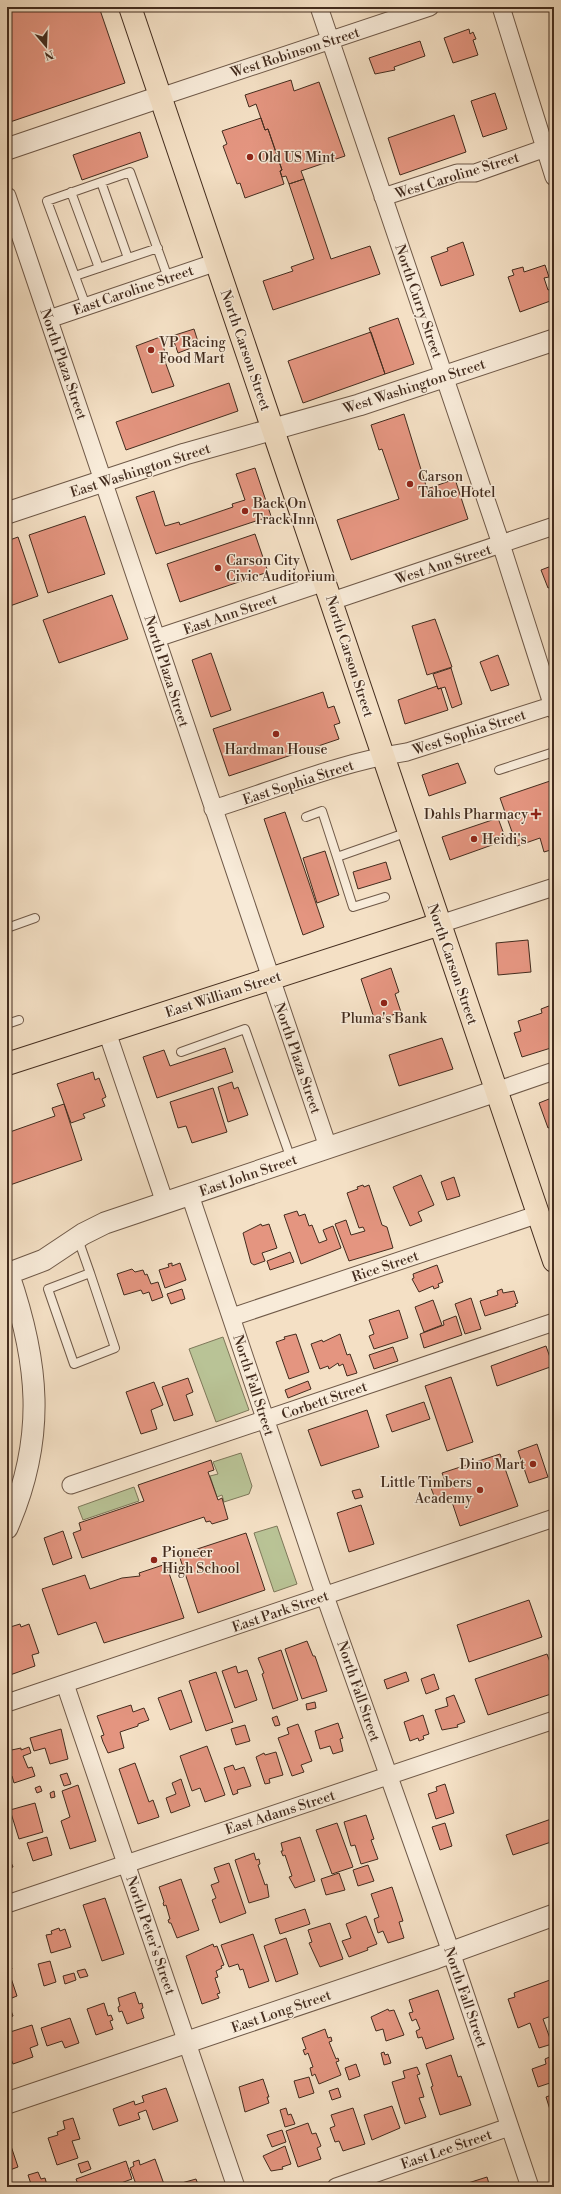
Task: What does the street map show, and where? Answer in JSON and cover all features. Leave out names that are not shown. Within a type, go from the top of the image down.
[{"type":"main road","name":"North Carson Street","points":[[130,7],[496,1091],[553,1252]]},
{"type":"main road","name":"East William Street","points":[[7,1064],[440,924]]},
{"type":"street","name":"North Curry Street","points":[[319,7],[501,544],[554,706]]},
{"type":"street","name":"West Robinson Street","points":[[160,97],[430,7]]},
{"type":"street","points":[[501,7],[549,147],[554,177]]},
{"type":"street","points":[[7,149],[160,97]]},
{"type":"street","name":"West Caroline Street","points":[[383,197],[457,173],[475,173],[549,147]]},
{"type":"street","name":"North Plaza Street","points":[[7,196],[328,1147]]},
{"type":"street","name":"East Caroline Street","points":[[49,319],[217,262]]},
{"type":"street","name":"West Washington Street","points":[[273,429],[359,405],[554,340]]},
{"type":"street","name":"East Washington Street","points":[[7,513],[104,480],[273,429]]},
{"type":"street","name":"West Ann Street","points":[[328,591],[501,544],[554,526]]},
{"type":"street","name":"East Ann Street","points":[[157,638],[328,591]]},
{"type":"street","name":"West Sophia Street","points":[[383,755],[407,752],[554,706]]},
{"type":"street","name":"East Sophia Street","points":[[213,809],[383,755]]},
{"type":"street","points":[[440,924],[554,887]]},
{"type":"street","points":[[107,1032],[165,1202]]},
{"type":"street","points":[[496,1091],[554,1071]]},
{"type":"street","name":"East John Street","points":[[7,1273],[35,1265],[78,1239],[83,1234],[105,1223],[496,1091]]},
{"type":"street","name":"North Fall Street","points":[[190,1195],[325,1596],[451,1952],[530,2187]]},
{"type":"street","name":"Rice Street","points":[[232,1317],[539,1214]]},
{"type":"street","points":[[7,1273],[28,1337],[33,1368],[35,1403],[33,1440],[13,1501],[7,1528]]},
{"type":"street","name":"Corbett Street","points":[[71,1485],[554,1322]]},
{"type":"street","name":"East Park Street","points":[[7,1703],[554,1518]]},
{"type":"street","name":"North Peter's Street","points":[[65,1684],[188,2042],[236,2187]]},
{"type":"street","name":"East Adams Street","points":[[7,1904],[554,1720]]},
{"type":"street","name":"East Long Street","points":[[7,2103],[554,1916]]},
{"type":"street","name":"East Lee Street","points":[[336,2187],[510,2127]]},
{"type":"lane","points":[[86,306],[47,201],[71,192],[130,172],[168,278]]},
{"type":"lane","points":[[101,182],[128,258]]},
{"type":"lane","points":[[71,192],[99,268]]},
{"type":"lane","points":[[75,276],[158,248]]},
{"type":"lane","points":[[499,770],[554,752]]},
{"type":"lane","points":[[306,817],[322,811],[353,907],[385,897]]},
{"type":"lane","points":[[337,857],[409,832]]},
{"type":"lane","points":[[7,928],[35,918]]},
{"type":"lane","points":[[7,1024],[20,1020]]},
{"type":"lane","points":[[181,1052],[245,1029],[291,1160]]},
{"type":"lane","points":[[78,1239],[90,1272],[115,1348],[74,1364],[48,1289],[90,1272]]},
{"type":"green space","points":[[223,1337],[249,1410],[216,1422],[189,1349]]},
{"type":"green space","points":[[241,1453],[252,1486],[249,1494],[224,1502],[222,1495],[217,1497],[210,1476],[218,1474],[213,1462]]},
{"type":"green space","points":[[134,1487],[139,1501],[83,1520],[78,1507]]},
{"type":"green space","points":[[277,1526],[297,1584],[274,1592],[254,1533]]},
{"type":"building","points":[[7,7],[99,7],[125,83],[7,123]]},
{"type":"building","points":[[469,29],[470,34],[473,32],[476,39],[473,40],[478,55],[453,63],[444,38]]},
{"type":"building","points":[[420,41],[425,56],[394,67],[395,70],[375,74],[369,58]]},
{"type":"building","points":[[291,80],[294,91],[319,82],[345,156],[301,171],[304,179],[289,184],[286,176],[282,177],[280,171],[282,170],[268,129],[265,130],[256,104],[249,107],[245,95]]},
{"type":"building","points":[[495,93],[507,129],[483,137],[471,101]]},
{"type":"building","points":[[454,115],[466,152],[400,175],[388,138]]},
{"type":"building","points":[[261,118],[265,130],[268,129],[282,170],[280,171],[284,184],[245,198],[240,183],[237,184],[223,146],[227,144],[222,131]]},
{"type":"building","points":[[140,132],[148,157],[82,180],[73,155]]},
{"type":"building","points":[[304,179],[331,259],[370,246],[380,274],[273,310],[263,281],[293,271],[291,267],[314,259],[289,184]]},
{"type":"building","points":[[463,242],[474,275],[441,286],[431,257],[448,251],[447,248]]},
{"type":"building","points":[[545,265],[549,277],[544,278],[548,290],[554,288],[553,300],[520,312],[508,277],[514,275],[512,270],[523,267],[524,272]]},
{"type":"building","points":[[398,318],[414,364],[385,374],[369,328]]},
{"type":"building","points":[[194,329],[199,345],[178,353],[172,336]]},
{"type":"building","points":[[371,332],[385,374],[303,403],[288,361]]},
{"type":"building","points":[[160,337],[166,355],[163,356],[174,386],[152,393],[136,346]]},
{"type":"building","points":[[229,383],[238,411],[126,450],[116,422]]},
{"type":"building","name":"Carson Tahoe Hotel","points":[[404,414],[427,489],[455,479],[468,519],[351,560],[337,520],[399,499],[382,449],[379,450],[371,425]]},
{"type":"building","name":"Back On Track Inn","points":[[255,468],[271,516],[156,554],[136,497],[154,491],[165,526],[179,522],[180,525],[233,507],[232,504],[245,500],[236,474]]},
{"type":"building","points":[[85,516],[105,574],[48,593],[29,535]]},
{"type":"building","name":"Carson City Civic Auditorium","points":[[255,534],[268,572],[180,602],[167,564]]},
{"type":"building","points":[[18,537],[38,596],[7,607],[7,541]]},
{"type":"building","points":[[554,565],[554,586],[548,588],[541,570]]},
{"type":"building","points":[[112,595],[128,639],[59,663],[43,620]]},
{"type":"building","points":[[435,619],[452,667],[427,675],[412,626]]},
{"type":"building","points":[[211,653],[231,710],[211,717],[192,660]]},
{"type":"building","points":[[498,655],[509,685],[491,691],[480,662]]},
{"type":"building","points":[[451,668],[462,704],[452,708],[445,687],[438,689],[433,674]]},
{"type":"building","points":[[437,686],[438,689],[441,688],[448,710],[405,724],[398,700]]},
{"type":"building","name":"Hardman House","points":[[323,692],[328,708],[334,706],[340,723],[334,725],[339,739],[229,776],[213,729]]},
{"type":"building","points":[[458,763],[466,783],[429,796],[422,775]]},
{"type":"building","points":[[550,781],[554,791],[554,849],[544,852],[540,838],[517,846],[500,798]]},
{"type":"building","points":[[285,812],[324,927],[303,935],[264,819]]},
{"type":"building","name":"Heidi's","points":[[498,818],[506,840],[450,860],[442,837]]},
{"type":"building","points":[[325,851],[339,895],[317,903],[303,858]]},
{"type":"building","points":[[386,862],[391,879],[358,889],[353,872]]},
{"type":"building","points":[[528,940],[531,972],[498,975],[496,943]]},
{"type":"building","name":"Pluma's Bank","points":[[391,968],[399,992],[395,994],[401,1012],[375,1021],[361,979]]},
{"type":"building","points":[[554,1004],[554,1047],[522,1057],[514,1033],[521,1031],[518,1021],[542,1013],[541,1009]]},
{"type":"building","points":[[442,1038],[453,1069],[399,1086],[389,1055]]},
{"type":"building","points":[[225,1048],[233,1072],[157,1098],[143,1057],[164,1050],[170,1066]]},
{"type":"building","points":[[93,1072],[95,1080],[99,1078],[106,1097],[102,1099],[105,1106],[83,1114],[85,1118],[71,1123],[57,1084]]},
{"type":"building","points":[[232,1082],[234,1089],[238,1087],[248,1115],[228,1122],[218,1087]]},
{"type":"building","points":[[213,1088],[227,1132],[192,1143],[186,1126],[178,1128],[170,1102]]},
{"type":"building","points":[[554,1097],[554,1126],[548,1128],[539,1103]]},
{"type":"building","points":[[64,1104],[82,1160],[7,1186],[7,1133],[55,1116],[52,1108]]},
{"type":"building","points":[[421,1175],[434,1205],[418,1212],[422,1221],[410,1226],[393,1187]]},
{"type":"building","points":[[454,1177],[460,1196],[447,1200],[441,1182]]},
{"type":"building","points":[[363,1185],[364,1187],[369,1185],[382,1225],[387,1227],[393,1248],[349,1261],[335,1224],[346,1220],[351,1235],[365,1231],[363,1227],[359,1228],[347,1193],[358,1189],[357,1187]]},
{"type":"building","points":[[297,1211],[299,1216],[305,1214],[309,1226],[312,1225],[319,1243],[327,1240],[323,1230],[333,1226],[341,1248],[301,1264],[284,1215]]},
{"type":"building","points":[[261,1224],[262,1226],[269,1224],[277,1248],[262,1253],[265,1261],[254,1265],[251,1263],[243,1233]]},
{"type":"building","points":[[290,1252],[294,1262],[270,1270],[267,1261]]},
{"type":"building","points":[[172,1263],[172,1266],[180,1263],[186,1280],[165,1288],[159,1270],[169,1267],[168,1264]]},
{"type":"building","points":[[437,1265],[443,1282],[438,1284],[439,1287],[434,1289],[433,1286],[419,1292],[412,1279],[414,1278],[413,1274]]},
{"type":"building","points":[[132,1269],[135,1272],[143,1270],[145,1275],[147,1274],[151,1284],[158,1282],[163,1297],[152,1301],[149,1292],[143,1294],[141,1290],[124,1295],[117,1274]]},
{"type":"building","points":[[182,1289],[185,1299],[171,1304],[167,1294]]},
{"type":"building","points":[[502,1289],[503,1293],[514,1291],[518,1303],[515,1304],[516,1306],[485,1316],[480,1301],[498,1295],[497,1291]]},
{"type":"building","points":[[471,1298],[481,1329],[465,1334],[455,1304]]},
{"type":"building","points":[[433,1300],[442,1325],[424,1332],[415,1307]]},
{"type":"building","points":[[399,1310],[408,1338],[374,1349],[369,1336],[374,1334],[369,1320]]},
{"type":"building","points":[[456,1316],[462,1335],[424,1348],[420,1334],[444,1325],[443,1321]]},
{"type":"building","points":[[296,1334],[309,1372],[289,1379],[276,1342],[285,1339],[284,1337]]},
{"type":"building","points":[[340,1334],[347,1355],[350,1354],[357,1373],[347,1376],[343,1364],[339,1366],[338,1363],[329,1369],[328,1366],[320,1369],[311,1344],[322,1340],[323,1342]]},
{"type":"building","points":[[546,1346],[553,1366],[497,1386],[491,1366]]},
{"type":"building","points":[[393,1347],[398,1361],[374,1369],[369,1355]]},
{"type":"building","points":[[451,1377],[473,1442],[447,1451],[425,1386]]},
{"type":"building","points":[[188,1378],[193,1392],[186,1395],[193,1415],[174,1421],[162,1387]]},
{"type":"building","points":[[308,1381],[311,1389],[288,1398],[285,1390]]},
{"type":"building","points":[[154,1382],[163,1405],[151,1410],[157,1429],[141,1434],[126,1392]]},
{"type":"building","points":[[424,1402],[430,1419],[392,1432],[386,1415]]},
{"type":"building","points":[[367,1410],[379,1447],[321,1466],[308,1430]]},
{"type":"building","name":"Dino Mart","points":[[537,1444],[548,1477],[529,1483],[518,1451]]},
{"type":"building","points":[[500,1454],[518,1506],[460,1526],[450,1496],[436,1501],[431,1488],[446,1483],[442,1473]]},
{"type":"building","points":[[211,1460],[214,1470],[208,1472],[218,1500],[222,1498],[228,1519],[212,1524],[210,1521],[206,1522],[204,1517],[82,1558],[73,1533],[81,1530],[79,1523],[144,1501],[138,1485]]},
{"type":"building","points":[[360,1489],[363,1497],[355,1499],[352,1491]]},
{"type":"building","points":[[361,1505],[374,1544],[349,1552],[337,1513]]},
{"type":"building","points":[[63,1531],[72,1558],[53,1565],[44,1538]]},
{"type":"building","points":[[246,1533],[265,1590],[198,1613],[179,1555]]},
{"type":"building","points":[[166,1564],[184,1618],[104,1643],[96,1622],[58,1635],[42,1589],[85,1575],[90,1589],[122,1578],[140,1576],[139,1573]]},
{"type":"building","points":[[529,1600],[542,1637],[469,1662],[457,1625]]},
{"type":"building","points":[[20,1624],[21,1627],[29,1624],[39,1653],[32,1655],[35,1666],[10,1675],[7,1667],[7,1628]]},
{"type":"building","points":[[307,1641],[313,1656],[315,1656],[327,1691],[302,1699],[285,1649]]},
{"type":"building","points":[[281,1650],[298,1700],[273,1709],[262,1674],[264,1673],[258,1658]]},
{"type":"building","points":[[547,1654],[554,1673],[554,1693],[488,1715],[475,1679]]},
{"type":"building","points":[[236,1666],[238,1673],[247,1670],[257,1700],[235,1708],[222,1671]]},
{"type":"building","points":[[216,1672],[233,1722],[206,1731],[189,1681]]},
{"type":"building","points":[[406,1672],[409,1681],[387,1689],[384,1680]]},
{"type":"building","points":[[434,1674],[439,1689],[426,1694],[421,1679]]},
{"type":"building","points":[[181,1690],[192,1722],[170,1730],[158,1698]]},
{"type":"building","points":[[454,1695],[465,1722],[457,1725],[458,1727],[442,1730],[435,1710],[448,1706],[446,1698]]},
{"type":"building","points":[[315,1702],[316,1708],[307,1710],[306,1704]]},
{"type":"building","points":[[131,1705],[133,1712],[144,1708],[149,1720],[138,1724],[138,1726],[120,1732],[124,1748],[108,1753],[101,1736],[104,1735],[97,1716]]},
{"type":"building","points":[[423,1715],[429,1734],[423,1736],[424,1739],[419,1741],[418,1738],[410,1741],[404,1722]]},
{"type":"building","points":[[277,1716],[280,1725],[275,1726],[272,1718]]},
{"type":"building","points":[[338,1723],[343,1738],[340,1739],[343,1751],[333,1754],[330,1746],[320,1749],[315,1731]]},
{"type":"building","points":[[298,1724],[312,1761],[301,1765],[304,1772],[292,1776],[278,1738],[289,1734],[287,1728]]},
{"type":"building","points":[[245,1725],[250,1741],[236,1745],[231,1729]]},
{"type":"building","points":[[61,1729],[68,1759],[50,1764],[45,1748],[34,1751],[30,1738]]},
{"type":"building","points":[[207,1746],[225,1795],[205,1802],[200,1788],[192,1791],[180,1756]]},
{"type":"building","points":[[29,1747],[31,1753],[23,1756],[28,1768],[32,1767],[35,1776],[14,1783],[12,1776],[7,1778],[7,1751],[21,1748],[21,1750]]},
{"type":"building","points":[[276,1752],[283,1775],[269,1779],[270,1783],[265,1784],[256,1757],[264,1753],[265,1755]]},
{"type":"building","points":[[135,1763],[149,1802],[153,1800],[159,1817],[138,1824],[119,1769]]},
{"type":"building","points":[[233,1765],[235,1770],[244,1767],[251,1786],[237,1790],[238,1793],[233,1795],[224,1768]]},
{"type":"building","points":[[67,1773],[71,1784],[64,1786],[60,1775]]},
{"type":"building","points":[[181,1779],[190,1806],[171,1813],[166,1798],[176,1794],[172,1783]]},
{"type":"building","points":[[445,1784],[454,1813],[436,1819],[428,1794],[437,1791],[436,1787]]},
{"type":"building","points":[[78,1785],[96,1841],[70,1849],[61,1821],[70,1817],[62,1791]]},
{"type":"building","points":[[40,1786],[42,1791],[37,1793],[35,1788]]},
{"type":"building","points":[[54,1791],[55,1797],[51,1798],[50,1793]]},
{"type":"building","points":[[35,1803],[43,1832],[19,1839],[10,1810]]},
{"type":"building","points":[[366,1815],[374,1839],[371,1840],[378,1859],[361,1864],[355,1845],[351,1846],[344,1822]]},
{"type":"building","points":[[554,1818],[554,1841],[513,1855],[506,1835]]},
{"type":"building","points":[[337,1823],[353,1867],[332,1874],[316,1830]]},
{"type":"building","points":[[445,1823],[452,1846],[440,1850],[432,1827]]},
{"type":"building","points":[[47,1837],[52,1855],[33,1861],[27,1843]]},
{"type":"building","points":[[300,1837],[315,1881],[295,1888],[289,1877],[292,1876],[285,1855],[283,1856],[281,1851],[283,1851],[281,1843]]},
{"type":"building","points":[[7,1853],[13,1867],[7,1869]]},
{"type":"building","points":[[254,1853],[256,1860],[259,1859],[260,1864],[258,1865],[265,1885],[267,1884],[269,1897],[249,1903],[235,1860]]},
{"type":"building","points":[[229,1863],[246,1913],[220,1923],[212,1900],[216,1898],[211,1885],[219,1882],[214,1868]]},
{"type":"building","points":[[368,1865],[374,1881],[358,1886],[353,1870]]},
{"type":"building","points":[[339,1873],[345,1890],[326,1895],[321,1879]]},
{"type":"building","points":[[181,1879],[199,1930],[177,1938],[171,1923],[169,1923],[168,1920],[170,1919],[166,1905],[164,1906],[159,1887]]},
{"type":"building","points":[[392,1887],[403,1921],[399,1922],[404,1938],[388,1943],[383,1931],[378,1933],[374,1919],[379,1917],[371,1894]]},
{"type":"building","points":[[105,1898],[124,1954],[102,1961],[83,1905]]},
{"type":"building","points":[[305,1909],[310,1924],[280,1934],[275,1919]]},
{"type":"building","points":[[366,1916],[377,1944],[367,1948],[368,1950],[349,1957],[342,1941],[351,1938],[346,1924]]},
{"type":"building","points":[[330,1923],[343,1959],[320,1967],[309,1943],[312,1942],[308,1930]]},
{"type":"building","points":[[59,1928],[60,1931],[65,1929],[71,1947],[51,1953],[46,1935],[52,1934],[51,1931]]},
{"type":"building","points":[[253,1934],[269,1981],[249,1988],[243,1969],[240,1970],[238,1964],[229,1967],[221,1945]]},
{"type":"building","points":[[286,1938],[298,1974],[276,1982],[264,1946]]},
{"type":"building","points":[[213,1944],[214,1947],[217,1946],[224,1965],[216,1971],[218,1977],[215,1978],[220,1993],[217,1994],[219,1998],[202,2004],[186,1956]]},
{"type":"building","points":[[7,1955],[12,1969],[7,1971]]},
{"type":"building","points":[[50,1961],[56,1982],[44,1986],[38,1964]]},
{"type":"building","points":[[85,1969],[88,1976],[80,1978],[77,1971]]},
{"type":"building","points":[[74,1973],[76,1980],[65,1984],[63,1976]]},
{"type":"building","points":[[11,1978],[17,1996],[7,2000],[7,1979]]},
{"type":"building","points":[[550,1980],[554,1991],[554,2015],[543,2019],[552,2044],[539,2048],[530,2023],[518,2028],[508,1999],[515,1997],[514,1993]]},
{"type":"building","points":[[438,1990],[454,2039],[426,2049],[422,2037],[418,2038],[416,2031],[420,2029],[416,2019],[412,2021],[409,2013],[413,2012],[409,2000]]},
{"type":"building","points":[[135,1992],[139,2004],[142,2003],[143,2008],[141,2009],[144,2018],[127,2024],[122,2011],[119,2012],[118,2007],[120,2006],[118,1998]]},
{"type":"building","points":[[104,2003],[108,2016],[111,2015],[113,2020],[110,2021],[113,2029],[96,2035],[87,2009]]},
{"type":"building","points":[[10,2008],[13,2016],[7,2019],[7,2009]]},
{"type":"building","points":[[388,2009],[389,2011],[394,2010],[404,2035],[386,2041],[383,2029],[376,2031],[371,2017]]},
{"type":"building","points":[[70,2018],[79,2043],[65,2048],[62,2041],[47,2046],[41,2028]]},
{"type":"building","points":[[32,2025],[38,2045],[30,2048],[33,2057],[13,2064],[7,2045],[7,2033]]},
{"type":"building","points":[[325,2029],[328,2038],[331,2037],[332,2041],[329,2042],[336,2059],[338,2058],[339,2061],[336,2062],[341,2075],[319,2084],[315,2074],[312,2076],[310,2068],[313,2067],[308,2053],[305,2055],[303,2050],[306,2049],[302,2038]]},
{"type":"building","points":[[384,2052],[385,2055],[388,2054],[391,2063],[384,2065],[381,2053]]},
{"type":"building","points":[[451,2055],[458,2077],[461,2076],[471,2105],[440,2115],[431,2087],[433,2086],[426,2064]]},
{"type":"building","points":[[554,2055],[554,2085],[553,2082],[538,2087],[532,2069],[546,2064],[545,2059]]},
{"type":"building","points":[[356,2064],[360,2076],[349,2080],[345,2068]]},
{"type":"building","points":[[417,2067],[420,2074],[417,2075],[424,2097],[419,2098],[426,2117],[405,2124],[392,2082],[405,2078],[403,2071]]},
{"type":"building","points":[[309,2077],[314,2093],[299,2098],[294,2081]]},
{"type":"building","points":[[263,2079],[269,2097],[267,2097],[269,2103],[245,2112],[239,2087]]},
{"type":"building","points":[[166,2088],[178,2121],[153,2130],[146,2110],[138,2113],[140,2119],[119,2126],[113,2109],[134,2101],[135,2105],[144,2102],[142,2096]]},
{"type":"building","points":[[338,2088],[341,2097],[332,2100],[329,2091]]},
{"type":"building","points":[[554,2094],[554,2116],[552,2116],[546,2097]]},
{"type":"building","points":[[392,2106],[400,2128],[372,2140],[364,2115]]},
{"type":"building","points":[[286,2108],[288,2115],[291,2114],[295,2124],[285,2127],[280,2110]]},
{"type":"building","points":[[353,2108],[365,2144],[343,2151],[339,2141],[335,2142],[330,2128],[335,2126],[331,2115]]},
{"type":"building","points":[[73,2118],[80,2139],[72,2141],[78,2158],[57,2165],[48,2138],[58,2135],[57,2132],[65,2129],[63,2121]]},
{"type":"building","points":[[308,2123],[312,2134],[316,2133],[321,2146],[317,2148],[321,2159],[298,2167],[286,2131]]},
{"type":"building","points":[[282,2130],[286,2142],[272,2147],[267,2135]]},
{"type":"building","points":[[11,2146],[18,2167],[7,2171],[7,2147]]},
{"type":"building","points":[[285,2146],[291,2164],[282,2167],[283,2169],[271,2171],[263,2156]]},
{"type":"building","points":[[155,2159],[165,2187],[137,2187],[130,2168],[134,2166],[133,2162],[139,2160],[140,2165]]},
{"type":"building","points":[[88,2161],[91,2169],[81,2173],[78,2164]]},
{"type":"building","points":[[126,2161],[132,2179],[110,2187],[79,2187],[76,2179]]},
{"type":"building","points":[[38,2172],[41,2179],[45,2178],[47,2185],[35,2187],[34,2183],[31,2184],[28,2175]]},
{"type":"building","points":[[7,2174],[10,2184],[7,2185]]},
{"type":"building","points":[[487,2177],[490,2187],[466,2187],[465,2184]]},
{"type":"building","points":[[196,2179],[199,2187],[171,2187],[178,2184]]},
{"type":"building","points":[[506,2184],[507,2187],[496,2187]]},
{"type":"place","name":"Old US Mint","points":[[250,157]]},
{"type":"place","name":"VP Racing Food Mart","points":[[151,350]]},
{"type":"place","name":"Carson Tahoe Hotel","points":[[410,484]]},
{"type":"place","name":"Back On Track Inn","points":[[245,511]]},
{"type":"place","name":"Carson City Civic Auditorium","points":[[218,568]]},
{"type":"place","name":"Hardman House","points":[[276,734]]},
{"type":"place","name":"Dahls Pharmacy","points":[[536,814]]},
{"type":"place","name":"Heidi's","points":[[474,839]]},
{"type":"place","name":"Pluma's Bank","points":[[384,1003]]},
{"type":"place","name":"Dino Mart","points":[[533,1464]]},
{"type":"place","name":"Little Timbers Academy","points":[[480,1490]]},
{"type":"place","name":"Pioneer High School","points":[[154,1560]]}]
